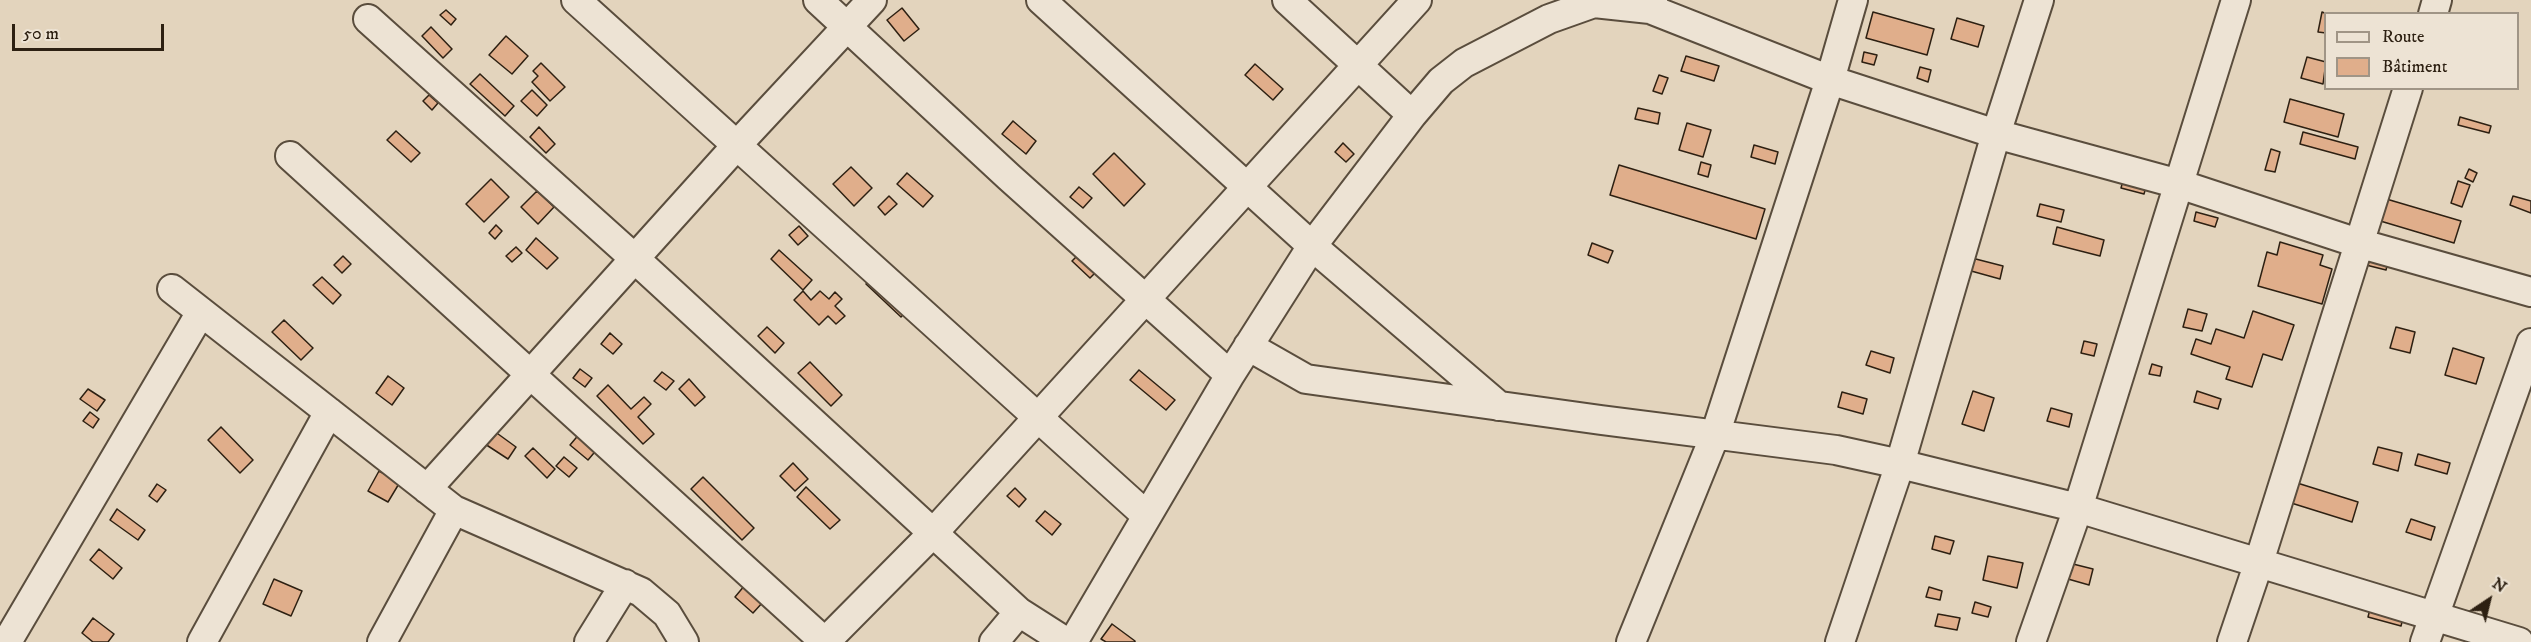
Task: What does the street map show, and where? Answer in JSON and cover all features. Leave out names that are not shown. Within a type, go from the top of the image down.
[{"type":"street","points":[[576,0],[1147,516]]},
{"type":"street","points":[[818,0],[1000,169],[1230,375]]},
{"type":"street","points":[[427,489],[634,258],[872,0]]},
{"type":"street","points":[[1041,0],[1312,246],[1499,406]]},
{"type":"street","points":[[1287,0],[1412,115]]},
{"type":"street","points":[[290,156],[825,642],[934,532],[1417,0]]},
{"type":"street","points":[[1631,642],[1715,435],[1830,80],[1853,0]]},
{"type":"street","points":[[1840,642],[1900,464],[1996,134],[2039,0]]},
{"type":"street","points":[[2031,642],[2078,508],[2236,0]]},
{"type":"street","points":[[1073,642],[1230,375],[1312,246],[1412,115],[1441,81],[1464,63],[1549,19],[1591,1],[1650,3],[1830,80],[1996,134],[2179,184],[2358,243],[2531,292]]},
{"type":"street","points":[[368,18],[634,258],[1019,612],[1066,642]]},
{"type":"street","points":[[2232,642],[2407,90]]},
{"type":"street","points":[[172,289],[454,510],[641,592],[667,614],[684,642]]},
{"type":"street","points":[[7,642],[201,312]]},
{"type":"street","points":[[2430,629],[2531,344]]},
{"type":"street","points":[[1248,346],[1306,379],[1836,450],[1900,464],[2078,508],[2259,562],[2430,629],[2519,642]]},
{"type":"street","points":[[202,642],[329,412]]},
{"type":"street","points":[[382,642],[454,510]]},
{"type":"street","points":[[589,642],[625,584]]},
{"type":"street","points":[[994,642],[1019,612]]},
{"type":"building","points":[[902,8],[919,29],[904,41],[887,20]]},
{"type":"building","points":[[446,10],[456,19],[451,25],[440,15]]},
{"type":"building","points":[[1873,12],[1934,29],[1927,55],[1866,38]]},
{"type":"building","points":[[2322,12],[2324,13],[2324,33],[2318,32]]},
{"type":"building","points":[[1957,18],[1984,26],[1978,47],[1951,39]]},
{"type":"building","points":[[431,27],[452,49],[443,58],[422,36]]},
{"type":"building","points":[[506,36],[528,56],[512,74],[489,55]]},
{"type":"building","points":[[1864,52],[1877,55],[1874,65],[1862,62]]},
{"type":"building","points":[[1686,56],[1719,66],[1714,81],[1681,71]]},
{"type":"building","points":[[2307,57],[2324,61],[2323,84],[2301,78]]},
{"type":"building","points":[[541,63],[565,87],[550,101],[532,82],[538,76],[533,71]]},
{"type":"building","points":[[1255,64],[1283,89],[1273,100],[1245,75]]},
{"type":"building","points":[[1920,67],[1931,70],[1928,82],[1917,78]]},
{"type":"building","points":[[480,74],[514,106],[505,116],[470,84]]},
{"type":"building","points":[[1659,75],[1668,78],[1662,94],[1653,91]]},
{"type":"building","points":[[532,90],[547,105],[537,116],[521,101]]},
{"type":"building","points":[[429,95],[438,103],[432,110],[423,101]]},
{"type":"building","points":[[2290,99],[2344,114],[2338,137],[2284,122]]},
{"type":"building","points":[[1638,108],[1660,113],[1658,124],[1635,119]]},
{"type":"building","points":[[2460,117],[2491,126],[2489,133],[2458,125]]},
{"type":"building","points":[[1013,121],[1036,141],[1026,154],[1002,134]]},
{"type":"building","points":[[1687,123],[1711,130],[1703,157],[1679,150]]},
{"type":"building","points":[[539,127],[555,144],[546,153],[530,137]]},
{"type":"building","points":[[396,131],[420,153],[411,162],[387,140]]},
{"type":"building","points":[[2303,132],[2358,147],[2355,159],[2300,144]]},
{"type":"building","points":[[1343,143],[1354,154],[1346,162],[1335,152]]},
{"type":"building","points":[[1754,145],[1778,152],[1775,164],[1751,157]]},
{"type":"building","points":[[2271,149],[2280,152],[2275,172],[2265,170]]},
{"type":"building","points":[[1114,153],[1145,184],[1124,206],[1093,174]]},
{"type":"building","points":[[1701,162],[1711,165],[1708,177],[1698,174]]},
{"type":"building","points":[[1619,165],[1765,209],[1756,239],[1610,195]]},
{"type":"building","points":[[851,167],[872,188],[854,206],[833,184]]},
{"type":"building","points":[[2469,169],[2477,173],[2473,182],[2465,178]]},
{"type":"building","points":[[907,173],[933,196],[923,207],[897,184]]},
{"type":"building","points":[[2124,177],[2147,183],[2144,194],[2121,188]]},
{"type":"building","points":[[491,179],[509,197],[484,222],[466,204]]},
{"type":"building","points":[[2458,181],[2470,185],[2462,207],[2451,203]]},
{"type":"building","points":[[1079,187],[1092,198],[1083,208],[1070,197]]},
{"type":"building","points":[[537,191],[554,207],[538,224],[521,207]]},
{"type":"building","points":[[889,196],[897,204],[885,215],[878,207]]},
{"type":"building","points":[[2513,196],[2531,201],[2531,213],[2510,205]]},
{"type":"building","points":[[2383,198],[2461,221],[2454,243],[2377,220]]},
{"type":"building","points":[[2040,204],[2064,210],[2061,222],[2037,216]]},
{"type":"building","points":[[2196,212],[2218,218],[2215,227],[2194,221]]},
{"type":"building","points":[[496,225],[502,231],[495,239],[489,233]]},
{"type":"building","points":[[799,226],[808,236],[798,245],[789,235]]},
{"type":"building","points":[[2057,227],[2104,240],[2100,256],[2053,244]]},
{"type":"building","points":[[536,238],[558,258],[547,269],[526,250]]},
{"type":"building","points":[[2280,242],[2323,255],[2320,265],[2332,269],[2322,304],[2258,286],[2267,252],[2277,255]]},
{"type":"building","points":[[1592,243],[1613,251],[1608,263],[1588,255]]},
{"type":"building","points":[[516,247],[522,253],[512,262],[506,256]]},
{"type":"building","points":[[779,250],[812,280],[803,290],[771,259]]},
{"type":"building","points":[[1083,250],[1101,267],[1090,278],[1072,261]]},
{"type":"building","points":[[2369,253],[2389,258],[2386,270],[2366,265]]},
{"type":"building","points":[[343,256],[351,264],[342,273],[334,265]]},
{"type":"building","points":[[1968,257],[2003,266],[2000,279],[1964,269]]},
{"type":"building","points":[[875,275],[910,307],[901,317],[866,284]]},
{"type":"building","points":[[322,277],[341,295],[333,304],[313,285]]},
{"type":"building","points":[[803,291],[811,300],[820,291],[829,299],[835,292],[842,299],[835,306],[845,316],[836,324],[828,316],[819,325],[794,300]]},
{"type":"building","points":[[2188,309],[2207,314],[2202,331],[2183,327]]},
{"type":"building","points":[[2253,311],[2294,325],[2282,360],[2263,354],[2252,387],[2226,379],[2230,367],[2191,354],[2196,339],[2211,344],[2216,329],[2244,338]]},
{"type":"building","points":[[284,320],[313,348],[301,360],[272,332]]},
{"type":"building","points":[[767,327],[784,343],[775,353],[758,336]]},
{"type":"building","points":[[2396,327],[2415,332],[2410,353],[2390,348]]},
{"type":"building","points":[[610,333],[622,344],[613,354],[601,344]]},
{"type":"building","points":[[2084,341],[2097,344],[2094,356],[2081,353]]},
{"type":"building","points":[[2453,348],[2484,358],[2476,384],[2445,375]]},
{"type":"building","points":[[1871,351],[1894,358],[1890,373],[1866,365]]},
{"type":"building","points":[[810,362],[842,395],[831,406],[798,373]]},
{"type":"building","points":[[2152,364],[2162,367],[2160,376],[2149,374]]},
{"type":"building","points":[[580,369],[592,378],[585,387],[573,378]]},
{"type":"building","points":[[1139,370],[1175,400],[1166,410],[1130,380]]},
{"type":"building","points":[[662,372],[674,381],[666,390],[654,381]]},
{"type":"building","points":[[388,376],[404,388],[392,405],[376,393]]},
{"type":"building","points":[[689,379],[705,397],[695,406],[679,389]]},
{"type":"building","points":[[608,385],[631,409],[644,397],[651,404],[638,417],[654,434],[643,444],[597,396]]},
{"type":"building","points":[[88,389],[105,400],[97,411],[80,399]]},
{"type":"building","points":[[1973,391],[1994,398],[1984,431],[1962,424]]},
{"type":"building","points":[[2197,391],[2221,399],[2218,409],[2194,402]]},
{"type":"building","points":[[1842,392],[1867,399],[1863,414],[1838,407]]},
{"type":"building","points":[[2051,408],[2072,414],[2069,427],[2047,421]]},
{"type":"building","points":[[90,412],[99,419],[93,428],[83,421]]},
{"type":"building","points":[[221,427],[253,460],[240,473],[208,440]]},
{"type":"building","points":[[494,431],[516,447],[508,459],[485,444]]},
{"type":"building","points":[[581,432],[599,447],[588,460],[570,445]]},
{"type":"building","points":[[2378,447],[2402,453],[2398,471],[2373,464]]},
{"type":"building","points":[[533,448],[555,469],[547,478],[525,456]]},
{"type":"building","points":[[2418,454],[2450,463],[2447,474],[2415,465]]},
{"type":"building","points":[[564,457],[577,468],[569,477],[556,466]]},
{"type":"building","points":[[793,463],[808,479],[795,491],[780,476]]},
{"type":"building","points":[[379,471],[400,482],[388,502],[368,491]]},
{"type":"building","points":[[703,477],[754,528],[742,540],[691,489]]},
{"type":"building","points":[[2294,482],[2358,502],[2352,522],[2288,502]]},
{"type":"building","points":[[157,484],[166,490],[157,502],[149,496]]},
{"type":"building","points":[[806,487],[840,520],[830,529],[797,497]]},
{"type":"building","points":[[1015,488],[1026,499],[1019,507],[1007,496]]},
{"type":"building","points":[[117,509],[145,530],[138,540],[110,520]]},
{"type":"building","points":[[1045,511],[1061,524],[1052,535],[1036,521]]},
{"type":"building","points":[[2411,519],[2435,527],[2431,540],[2406,532]]},
{"type":"building","points":[[1935,536],[1954,541],[1950,554],[1932,549]]},
{"type":"building","points":[[99,549],[122,568],[113,579],[90,560]]},
{"type":"building","points":[[1988,556],[2023,563],[2017,588],[1983,580]]},
{"type":"building","points":[[2065,562],[2093,569],[2089,585],[2061,577]]},
{"type":"building","points":[[274,579],[302,591],[291,616],[263,604]]},
{"type":"building","points":[[745,585],[763,602],[753,613],[735,597]]},
{"type":"building","points":[[1929,587],[1942,591],[1940,600],[1926,597]]},
{"type":"building","points":[[1975,602],[1991,607],[1988,617],[1972,613]]},
{"type":"building","points":[[2371,605],[2404,614],[2401,626],[2368,617]]},
{"type":"building","points":[[1938,614],[1960,618],[1957,630],[1935,626]]},
{"type":"building","points":[[93,618],[114,634],[108,642],[93,642],[82,633]]},
{"type":"building","points":[[1112,624],[1135,642],[1106,642],[1101,639]]}]
